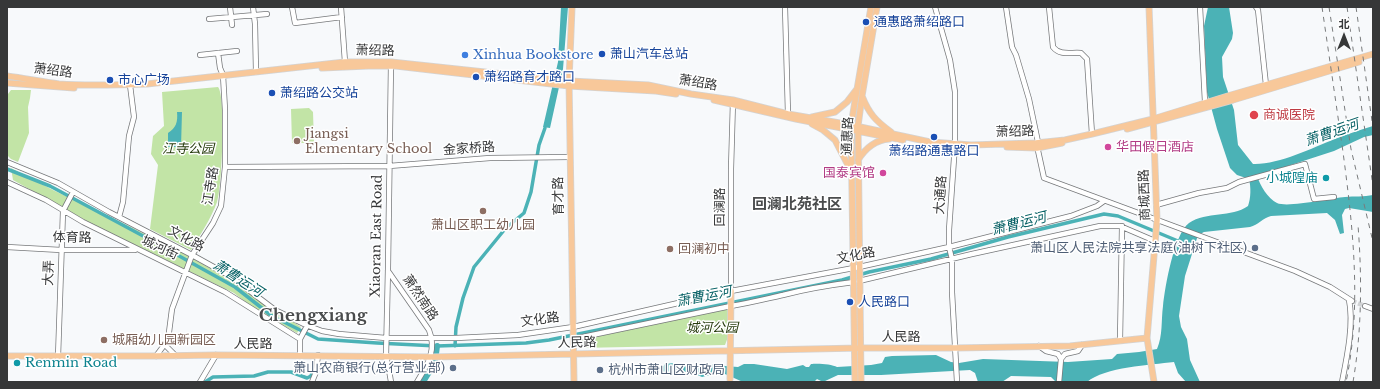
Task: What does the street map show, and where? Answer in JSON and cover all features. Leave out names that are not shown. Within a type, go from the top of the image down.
[{"type":"main road","points":[[858,380],[851,128],[871,7]]},
{"type":"main road","name":"通惠路","points":[[856,267],[858,129],[877,7]]},
{"type":"main road","name":"商城西路","points":[[1149,7],[1157,220],[1147,338],[1154,382]]},
{"type":"main road","name":"育才路","points":[[572,8],[569,84],[574,382]]},
{"type":"main road","name":"萧绍路","points":[[7,76],[59,84],[130,87],[345,62],[391,64],[656,92],[733,102],[938,146],[955,146],[1037,144],[1065,140],[1153,121],[1266,85],[1373,54]]},
{"type":"main road","points":[[1232,97],[1373,58]]},
{"type":"main road","points":[[223,77],[321,68],[391,64]]},
{"type":"main road","points":[[7,83],[66,88],[130,87]]},
{"type":"main road","points":[[807,119],[835,112],[847,102],[858,87]]},
{"type":"main road","points":[[862,96],[868,110],[893,136]]},
{"type":"main road","points":[[733,102],[807,119],[835,140],[852,173]]},
{"type":"main road","points":[[1037,144],[1092,138],[1153,121]]},
{"type":"main road","points":[[858,160],[864,151],[872,145],[893,136]]},
{"type":"main road","name":"回澜路","points":[[730,380],[731,291]]},
{"type":"main road","name":"人民路","points":[[7,356],[176,356],[216,354],[431,357],[1039,346],[1147,338]]},
{"type":"street","points":[[230,7],[232,25]]},
{"type":"street","points":[[253,7],[256,72]]},
{"type":"street","points":[[292,7],[295,23],[342,18]]},
{"type":"street","points":[[340,7],[345,62]]},
{"type":"street","points":[[785,7],[788,114]]},
{"type":"street","name":"大通路","points":[[934,7],[950,60],[955,92],[955,146],[949,230],[949,247],[952,259]]},
{"type":"street","points":[[1006,7],[1012,47],[1016,55],[1028,99],[1044,178],[1294,271],[1330,287],[1350,300],[1349,338],[1342,382]]},
{"type":"street","points":[[1049,7],[1053,47],[1059,52],[1063,53],[1081,53],[1087,59],[1092,134]]},
{"type":"street","points":[[1200,7],[1206,105]]},
{"type":"street","points":[[1256,7],[1258,10],[1266,85]]},
{"type":"street","points":[[209,18],[267,14]]},
{"type":"street","points":[[200,55],[237,51]]},
{"type":"street","name":"江寺路","points":[[156,356],[168,340],[172,309],[192,255],[213,223],[221,206],[226,167],[225,110],[223,77],[218,54]]},
{"type":"street","name":"Xiaoran East Road","points":[[391,64],[386,339],[386,357],[391,382]]},
{"type":"street","points":[[119,217],[124,202],[129,136],[134,117],[130,87]]},
{"type":"street","name":"回澜路","points":[[731,291],[731,176],[733,102]]},
{"type":"street","name":"金家桥路","points":[[226,167],[389,166],[490,158],[570,157]]},
{"type":"street","name":"文化路","points":[[7,162],[58,183],[192,255],[230,276],[275,310],[307,326],[322,331],[339,334],[386,339],[432,339],[518,335],[573,327],[731,291],[856,267],[949,247],[1071,216],[1097,206],[1104,201]]},
{"type":"street","points":[[1156,205],[1199,193],[1227,188],[1246,180],[1305,164],[1314,199],[1334,197]]},
{"type":"street","name":"城河街","points":[[7,182],[65,209],[83,222],[185,275],[225,292],[300,339]]},
{"type":"street","name":"大弄","points":[[58,356],[61,250],[65,209],[73,192]]},
{"type":"street","points":[[573,339],[751,303],[784,294],[856,281],[1100,226],[1122,226],[1156,241]]},
{"type":"street","points":[[1120,340],[1122,226]]},
{"type":"street","name":"体育路","points":[[7,247],[61,250],[137,250]]},
{"type":"street","points":[[952,259],[952,292],[957,382]]},
{"type":"street","name":"萧然南路","points":[[388,271],[429,330],[432,339],[431,357],[417,382]]},
{"type":"street","points":[[1365,306],[1373,309]]},
{"type":"street","points":[[300,355],[300,339],[307,326]]},
{"type":"street","points":[[1059,382],[1061,358],[1065,354],[1078,351],[1082,344]]},
{"type":"street","points":[[165,345],[176,356]]},
{"type":"street","points":[[1039,346],[1046,351],[1058,354],[1061,358]]},
{"type":"street","points":[[200,382],[216,354]]},
{"type":"street","points":[[312,382],[316,372],[318,355]]},
{"type":"green space","name":"江寺公园","points":[[218,87],[222,107],[223,124],[219,194],[212,215],[191,250],[150,229],[158,165],[151,154],[153,136],[164,126],[162,92]]},
{"type":"green space","points":[[11,90],[31,90],[28,107],[29,133],[18,162],[8,156],[8,94]]},
{"type":"green space","points":[[309,108],[313,112],[314,143],[292,143],[291,109]]},
{"type":"green space","points":[[11,168],[198,261],[301,327],[297,333],[253,308],[234,293],[92,224],[13,180]]},
{"type":"green space","name":"城河公园","points":[[729,308],[728,337],[725,345],[579,348],[577,341]]},
{"type":"water","points":[[561,7],[568,7],[563,69],[550,128],[543,127],[558,62]]},
{"type":"water","points":[[1208,7],[1229,7],[1233,33],[1232,39],[1222,57],[1223,77],[1234,110],[1238,145],[1253,164],[1263,164],[1284,159],[1344,135],[1373,126],[1373,135],[1364,137],[1334,151],[1257,176],[1268,195],[1277,203],[1290,204],[1373,195],[1373,212],[1349,208],[1345,209],[1342,215],[1344,233],[1340,234],[1335,220],[1327,213],[1271,216],[1250,227],[1204,232],[1198,235],[1185,276],[1179,316],[1181,327],[1187,339],[1190,360],[1200,382],[1186,382],[1178,373],[1174,362],[1116,370],[1095,377],[1087,382],[1055,381],[1051,377],[1011,376],[1002,382],[978,382],[975,373],[970,370],[881,375],[838,375],[823,382],[817,379],[814,382],[743,382],[725,374],[714,374],[702,377],[690,372],[680,372],[676,376],[663,373],[662,368],[665,364],[674,363],[696,368],[717,363],[725,366],[738,367],[744,364],[754,364],[787,369],[803,365],[809,367],[811,364],[828,364],[837,367],[871,365],[882,363],[885,357],[936,355],[951,362],[959,363],[983,359],[1068,362],[1112,359],[1117,354],[1157,349],[1161,333],[1168,274],[1175,249],[1184,229],[1189,223],[1196,219],[1241,210],[1248,206],[1250,200],[1249,179],[1237,175],[1230,168],[1207,92],[1204,26]]},
{"type":"water","points":[[177,112],[182,112],[181,147],[168,147],[168,133],[176,124]]},
{"type":"waterway","points":[[455,346],[456,327],[463,298],[474,267],[505,229],[524,213],[531,192],[539,145],[545,128]]},
{"type":"waterway","name":"萧曹运河","points":[[7,169],[50,186],[145,237],[235,287],[272,316],[318,339],[377,343],[437,346],[526,343],[549,340],[842,280],[869,272],[931,259],[1008,237],[1104,214],[1118,216],[1181,241]]},
{"type":"waterway","points":[[436,354],[437,346]]},
{"type":"waterway","points":[[423,382],[435,360]]},
{"type":"waterway","points":[[205,382],[213,377],[254,376],[268,372],[291,372],[307,378],[311,376],[312,372]]},
{"type":"tunnel","points":[[1352,301],[1365,306]]},
{"type":"railway","points":[[1322,7],[1343,152],[1353,238],[1355,296],[1354,325],[1346,382]]},
{"type":"railway","points":[[1329,7],[1351,149],[1373,242]]},
{"type":"railway","points":[[1347,7],[1373,186]]},
{"type":"railway","points":[[1356,7],[1373,128]]},
{"type":"railway","points":[[1353,382],[1360,323],[1360,264],[1358,225]]},
{"type":"place","name":"通惠路萧绍路口","points":[[866,22]]},
{"type":"place","name":"萧山汽车总站","points":[[602,54]]},
{"type":"place","name":"Xinhua Bookstore","points":[[465,55]]},
{"type":"place","name":"萧绍路育才路口","points":[[476,77]]},
{"type":"place","name":"市心广场","points":[[110,80]]},
{"type":"place","name":"萧绍路公交站","points":[[272,93]]},
{"type":"place","name":"商诚医院","points":[[1254,115]]},
{"type":"place","name":"萧绍路通惠路口","points":[[934,137]]},
{"type":"place","name":"Jiangsi Elementary School","points":[[297,141]]},
{"type":"place","name":"华田假日酒店","points":[[1108,147]]},
{"type":"place","name":"国泰宾馆","points":[[883,173]]},
{"type":"place","name":"小城隍庙","points":[[1326,178]]},
{"type":"place","name":"萧山区职工幼儿园","points":[[483,211]]},
{"type":"place","name":"萧山区人民法院共享法庭(油树下社区)","points":[[1255,248]]},
{"type":"place","name":"回澜初中","points":[[670,249]]},
{"type":"place","name":"人民路口","points":[[850,302]]},
{"type":"place","name":"城厢幼儿园新园区","points":[[104,340]]},
{"type":"place","name":"Renmin Road","points":[[17,363]]},
{"type":"place","name":"萧山农商银行(总行营业部)","points":[[453,368]]},
{"type":"place","name":"杭州市萧山区财政局","points":[[600,370]]},
{"type":"district","name":"回澜北苑社区","points":[[797,205]]},
{"type":"district","name":"Chengxiang","points":[[313,316]]}]
